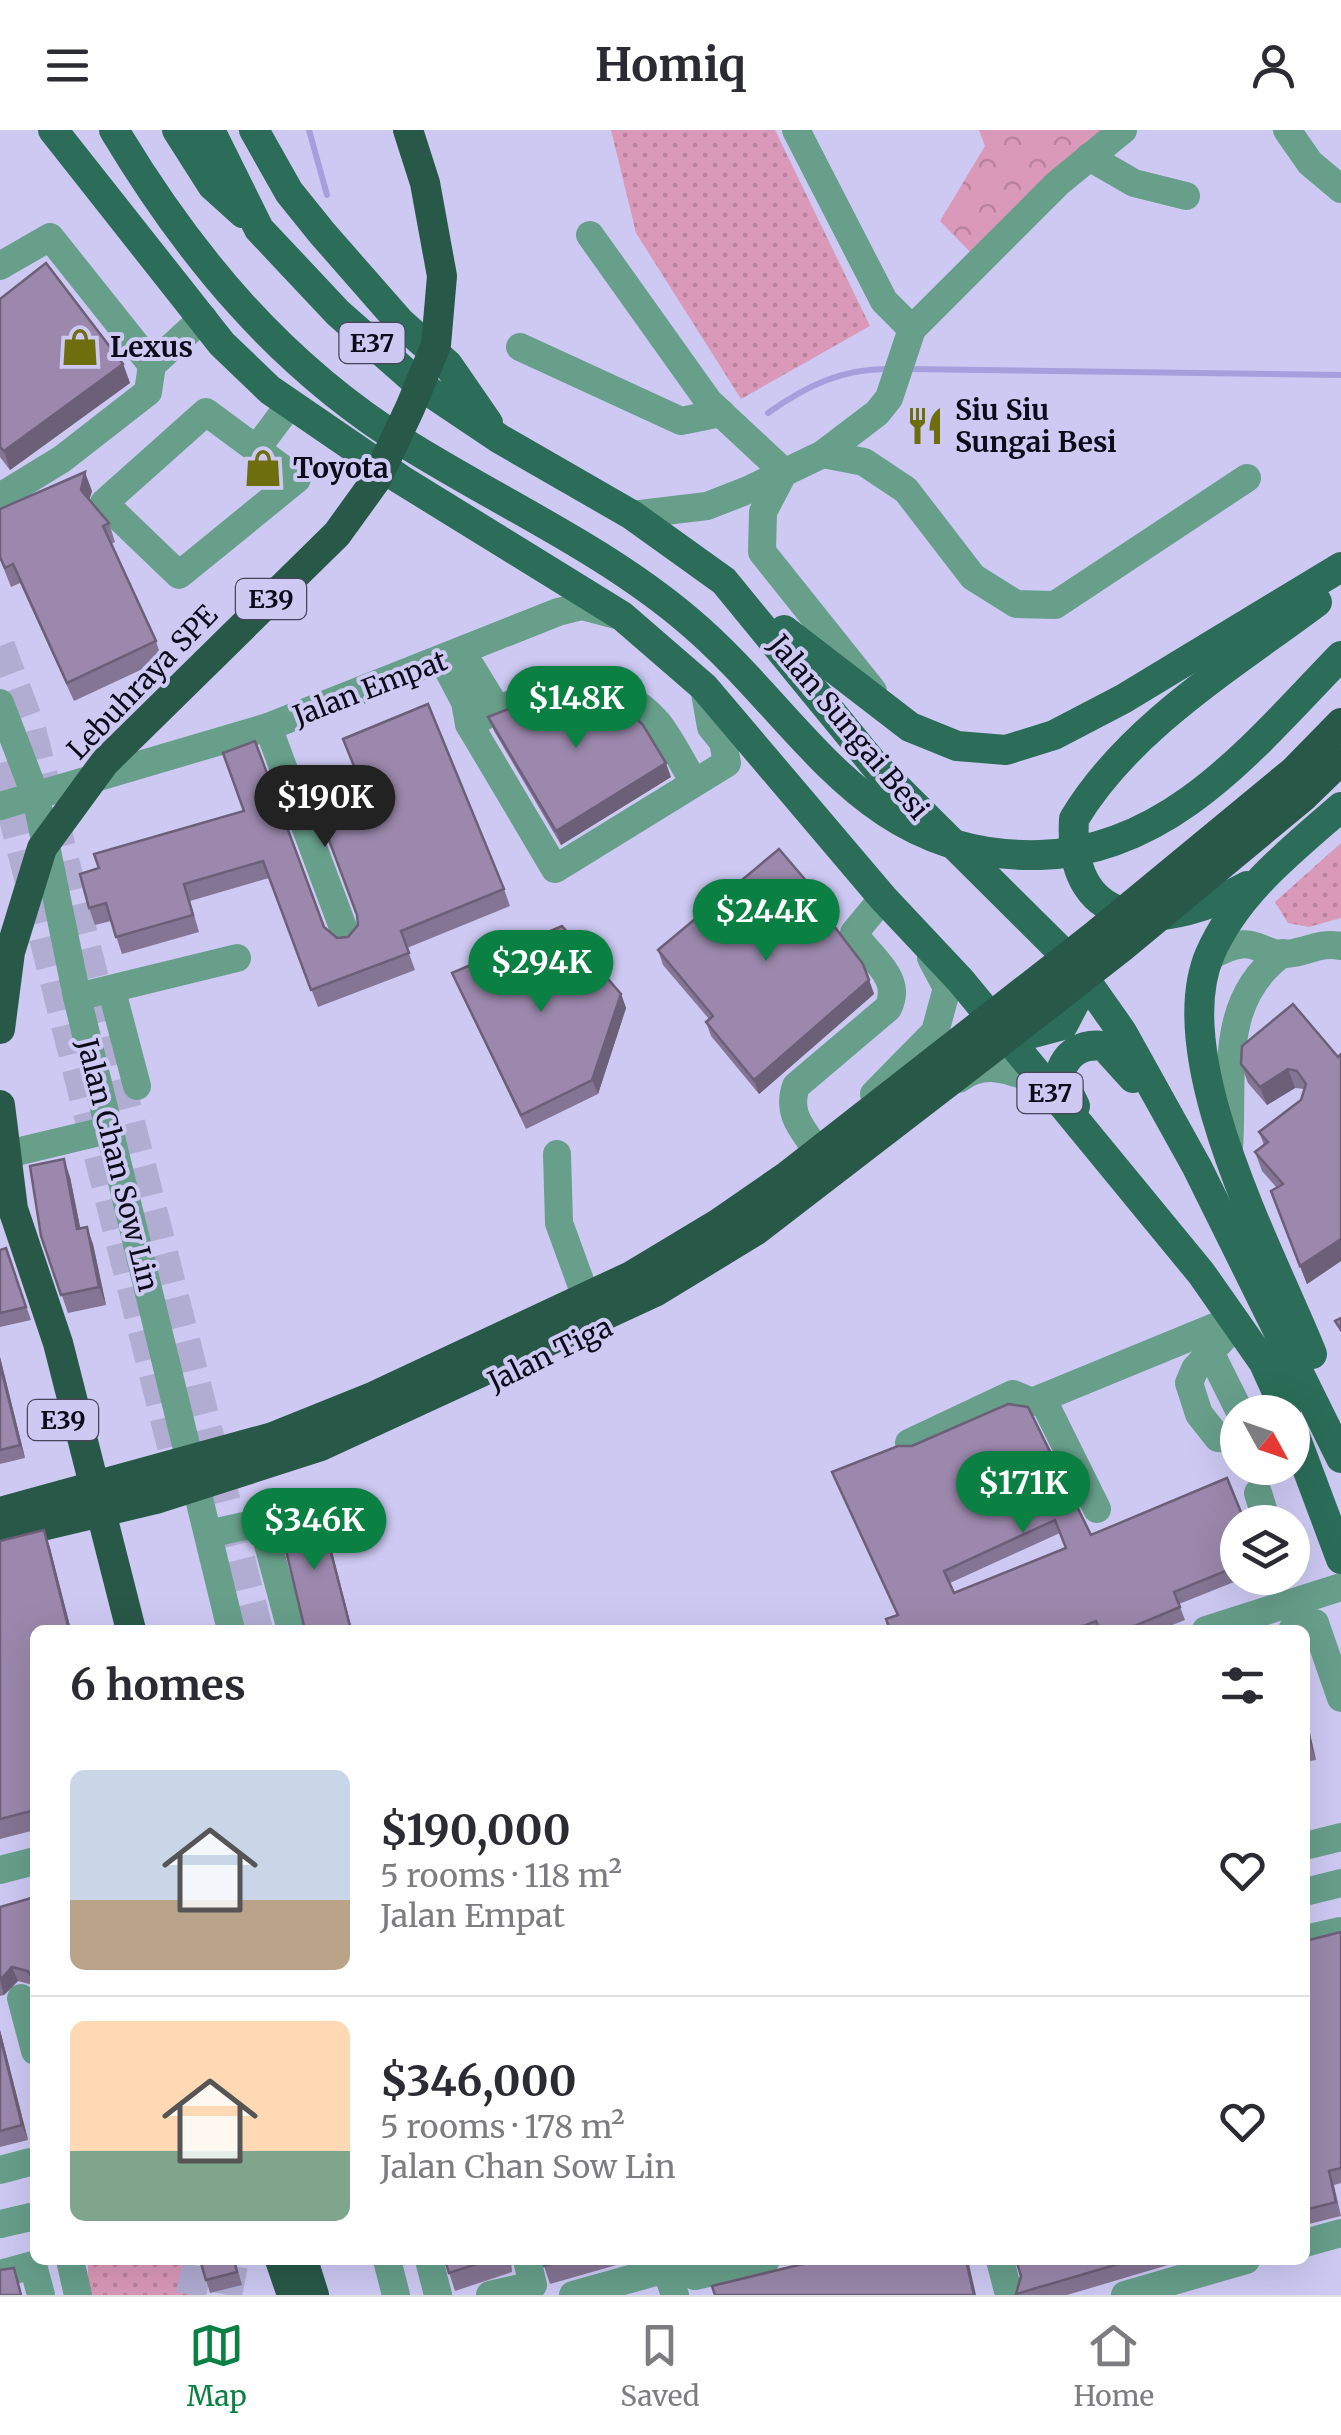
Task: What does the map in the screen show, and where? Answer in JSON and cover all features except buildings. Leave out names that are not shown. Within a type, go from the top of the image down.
[{"type":"highway","name":"Lebuhraya SPE","points":[[0,946],[33,842],[95,755],[179,668],[332,525],[398,402],[420,343],[422,281],[412,188],[394,130]]},
{"type":"highway","name":"Lebuhraya SPE","points":[[0,1029],[10,952],[42,848],[105,762],[336,534],[376,480],[410,408],[436,345],[442,276],[424,183],[408,130]]},
{"type":"highway","points":[[0,1512],[273,1437],[370,1398],[630,1276],[719,1223],[854,1125],[1266,794],[1341,723]]},
{"type":"highway","points":[[0,1539],[156,1499],[320,1446],[655,1292],[755,1231],[985,1054],[1167,910],[1341,760]]},
{"type":"highway","name":"E39","points":[[0,1105],[13,1209],[58,1343],[130,1625]]},
{"type":"highway","name":"E39","points":[[0,1213],[46,1348],[114,1625]]},
{"type":"highway","points":[[282,2265],[292,2295]]},
{"type":"highway","points":[[305,2265],[314,2295]]},
{"type":"main road","points":[[53,130],[127,226]]},
{"type":"main road","name":"E37","points":[[74,130],[127,226],[222,344],[290,404],[400,479],[622,616],[704,686],[1156,1218],[1235,1321],[1264,1363],[1278,1395]]},
{"type":"main road","points":[[114,130],[218,283],[300,369],[406,444],[591,553],[690,622],[836,774],[875,806],[946,842],[1036,856],[1081,852],[1123,840],[1193,800],[1250,749],[1341,656]]},
{"type":"main road","points":[[177,130],[212,186],[259,229]]},
{"type":"main road","name":"Jalan Sungai Besi","points":[[210,130],[259,229],[338,313],[421,386],[500,439],[632,516],[724,580],[878,768],[1075,965],[1130,1045],[1211,1194],[1337,1446]]},
{"type":"main road","points":[[254,130],[289,192],[369,288],[448,366],[500,439]]},
{"type":"main road","points":[[724,580],[910,727],[957,746],[1006,750],[1054,735],[1124,699],[1341,568]]},
{"type":"main road","points":[[1251,889],[1186,914],[1142,918],[1118,910],[1083,878],[1075,862],[1074,819],[1100,782],[1159,724],[1219,674],[1341,585]]},
{"type":"main road","points":[[794,788],[1027,1028],[1040,1034],[1056,1030],[1074,1010],[1074,994],[966,859]]},
{"type":"main road","points":[[1337,1446],[1319,1374],[1230,1151],[1202,1064],[1198,1000],[1208,957],[1251,889],[1341,808]]},
{"type":"main road","points":[[1156,1218],[1061,1083],[1062,1065],[1084,1046],[1104,1046],[1123,1062],[1211,1194]]},
{"type":"main road","points":[[1310,1476],[1341,1559]]},
{"type":"street","points":[[796,130],[884,301],[912,330]]},
{"type":"street","points":[[632,516],[708,506],[822,454],[877,413],[889,398],[912,330],[1088,157],[1124,130]]},
{"type":"street","points":[[1286,130],[1310,163],[1341,189]]},
{"type":"street","points":[[1088,157],[1134,183],[1186,196]]},
{"type":"street","points":[[590,236],[721,413],[784,472]]},
{"type":"street","points":[[0,266],[50,238],[152,365]]},
{"type":"street","points":[[0,497],[62,459],[148,392],[152,365],[202,318]]},
{"type":"street","points":[[520,347],[681,420],[721,413]]},
{"type":"street","points":[[257,448],[290,404]]},
{"type":"street","points":[[206,412],[257,448],[298,479],[179,576],[104,503],[206,412]]},
{"type":"street","points":[[822,454],[864,462],[906,490],[973,577],[1016,604],[1054,604],[1248,478]]},
{"type":"street","points":[[784,472],[763,512],[762,552],[892,714]]},
{"type":"street","name":"Jalan Empat","points":[[0,806],[268,727],[582,606],[622,616]]},
{"type":"street","points":[[452,656],[497,709]]},
{"type":"street","points":[[452,656],[469,724],[555,868],[726,763],[723,742],[711,727],[704,686]]},
{"type":"street","points":[[469,724],[541,690],[584,686],[619,695],[656,721],[694,782]]},
{"type":"street","name":"Jalan Chan Sow Lin","points":[[0,703],[36,797],[108,1130],[191,1454],[230,1625]]},
{"type":"street","points":[[268,727],[347,938]]},
{"type":"street","points":[[1251,889],[1245,922],[1255,943]]},
{"type":"street","points":[[814,1146],[794,1118],[791,1102],[796,1086],[888,1008],[894,998],[893,984],[854,933],[884,898]]},
{"type":"street","name":"Jalan Tiga","points":[[0,1501],[191,1454],[325,1410],[583,1289],[704,1221],[851,1117],[935,1032],[947,988],[921,939]]},
{"type":"street","points":[[1208,957],[1230,945],[1255,943],[1283,954]]},
{"type":"street","points":[[1230,1151],[1236,1010],[1250,984],[1283,954],[1323,944],[1341,946]]},
{"type":"street","points":[[77,997],[237,958]]},
{"type":"street","points":[[112,991],[137,1086]]},
{"type":"street","name":"Jalan Tiga","points":[[0,1539],[199,1493],[370,1435],[482,1387],[652,1303],[790,1214],[971,1070],[997,1066],[1042,1082]]},
{"type":"street","points":[[0,1156],[108,1130]]},
{"type":"street","points":[[1230,1151],[1258,1135]]},
{"type":"street","points":[[557,1154],[560,1223],[583,1289]]},
{"type":"street","points":[[1220,1438],[1210,1429],[1188,1383],[1235,1321]]},
{"type":"street","points":[[909,1443],[1013,1394],[1032,1402],[1235,1321]]},
{"type":"street","points":[[1210,1352],[1232,1395]]},
{"type":"street","points":[[1042,1398],[1096,1509]]},
{"type":"street","points":[[1258,1493],[1262,1505]]},
{"type":"street","points":[[208,1534],[262,1522],[289,1625]]},
{"type":"street","points":[[1231,1625],[1305,1610],[1341,1587]]},
{"type":"street","points":[[1305,1610],[1341,1698]]},
{"type":"street","points":[[1310,1845],[1341,1836]]},
{"type":"street","points":[[0,1870],[30,1862]]},
{"type":"street","points":[[1310,1891],[1341,1883]]},
{"type":"street","points":[[1310,1938],[1341,1931]]},
{"type":"street","points":[[21,1998],[30,2031]]},
{"type":"street","points":[[0,2170],[30,2162]]},
{"type":"street","points":[[0,2224],[30,2217]]},
{"type":"street","points":[[1310,2241],[1341,2232]]},
{"type":"street","points":[[71,2265],[78,2295]]},
{"type":"street","points":[[388,2265],[396,2295]]},
{"type":"street","points":[[430,2265],[438,2295]]},
{"type":"street","points":[[490,2295],[533,2285],[528,2265]]},
{"type":"street","points":[[687,2265],[695,2276],[744,2265]]},
{"type":"street","points":[[1001,2265],[1009,2295]]},
{"type":"street","points":[[1125,2295],[1229,2265]]},
{"type":"street","points":[[0,2274],[33,2266],[40,2295]]},
{"type":"street","points":[[573,2295],[666,2269],[676,2295]]},
{"type":"green space","points":[[611,130],[775,130],[870,326],[741,399],[636,233]]},
{"type":"green space","points":[[979,130],[1116,130],[974,256],[940,221],[985,146]]},
{"type":"green space","points":[[1341,843],[1341,918],[1309,927],[1288,923],[1275,902]]},
{"type":"green space","points":[[88,2265],[192,2265],[200,2295],[88,2295]]},
{"type":"waterway","points":[[309,130],[327,195]]},
{"type":"waterway","points":[[768,413],[826,380],[890,369]]},
{"type":"waterway","points":[[907,369],[1341,375]]},
{"type":"tunnel","points":[[0,646],[31,729],[257,1625]]},
{"type":"tunnel","points":[[0,763],[181,1482]]},
{"type":"tunnel","points":[[191,2295],[197,2265]]},
{"type":"tunnel","points":[[227,2295],[233,2265]]},
{"type":"place","name":"Lexus","points":[[80,347]]},
{"type":"place","name":"Siu Siu Sungai Besi","points":[[925,426]]},
{"type":"place","name":"Toyota","points":[[263,468]]}]
